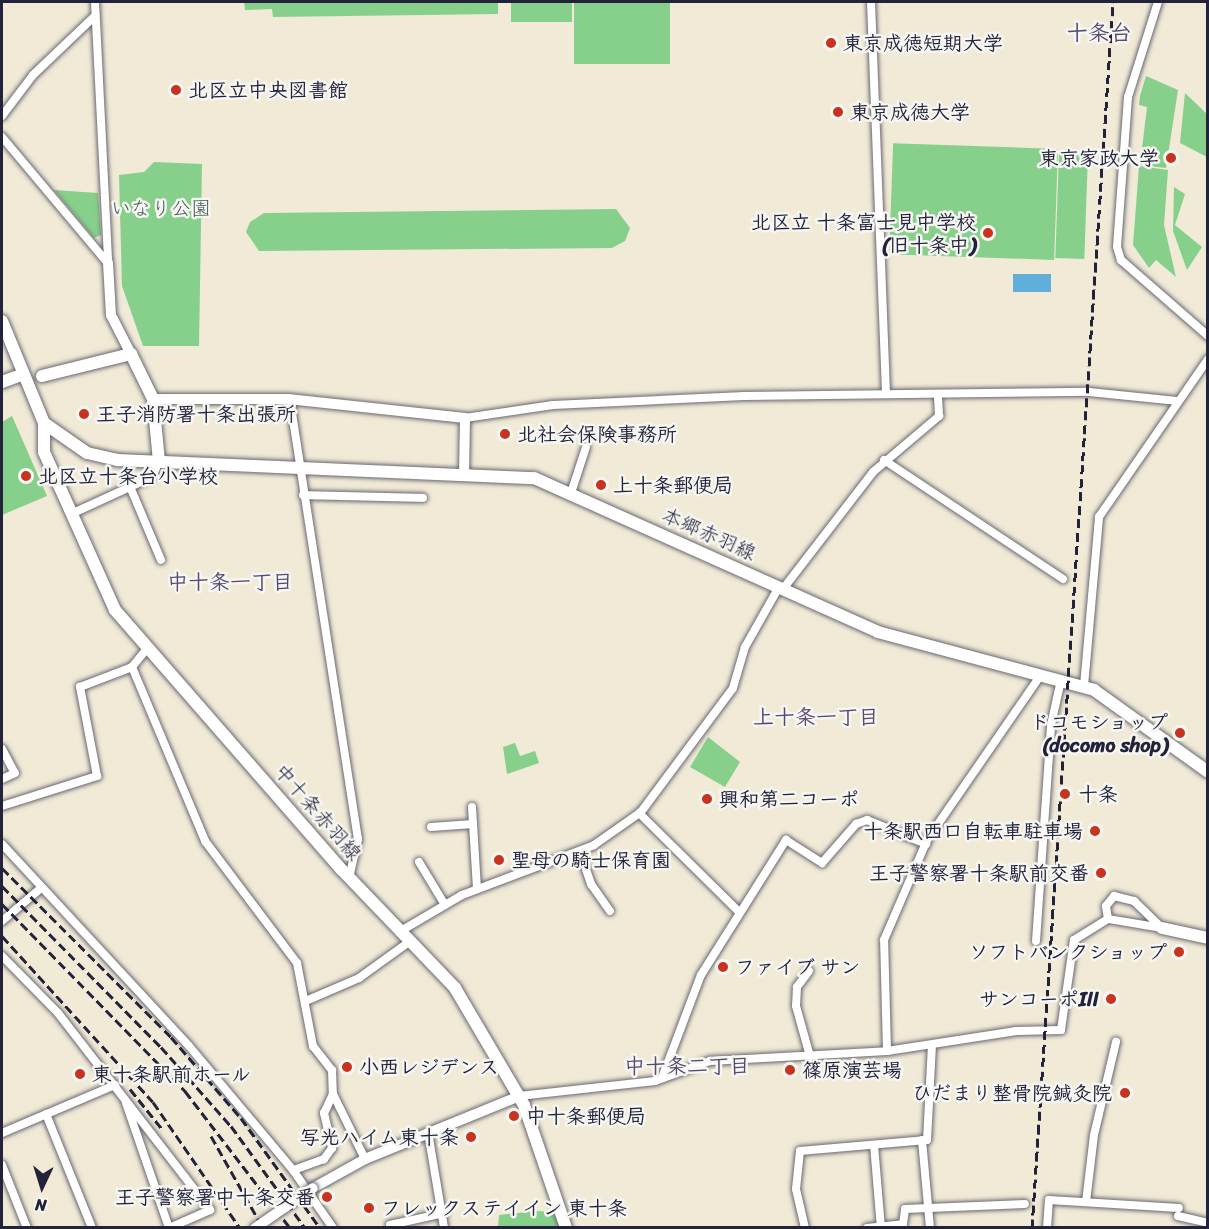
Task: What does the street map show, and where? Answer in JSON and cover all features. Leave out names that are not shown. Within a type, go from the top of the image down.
[{"type":"main road","name":"本郷赤羽線","points":[[2,321],[21,375],[44,423],[68,443],[97,456],[159,461],[526,476],[571,493],[894,638],[1084,686],[1208,772]]},
{"type":"main road","points":[[42,376],[131,354],[153,399],[159,461]]},
{"type":"main road","points":[[2,382],[21,375]]},
{"type":"main road","name":"中十条赤羽線","points":[[44,423],[44,452],[115,610],[146,650],[349,878],[455,988],[519,1096],[566,1227]]},
{"type":"main road","points":[[1162,928],[1208,938]]},
{"type":"street","points":[[95,2],[111,315],[131,354]]},
{"type":"street","points":[[871,2],[886,394]]},
{"type":"street","points":[[1158,2],[1128,97],[1117,247],[1121,260],[1208,336]]},
{"type":"street","points":[[2,116],[33,75],[95,16]]},
{"type":"street","points":[[2,137],[108,263]]},
{"type":"street","points":[[1084,686],[1099,517],[1208,359]]},
{"type":"street","points":[[153,399],[290,400],[465,418],[647,399],[1089,392],[1178,401]]},
{"type":"street","points":[[399,932],[477,889],[580,852],[639,813],[733,688],[744,651],[781,588],[884,460],[939,416],[938,394]]},
{"type":"street","points":[[290,400],[358,839],[349,878]]},
{"type":"street","points":[[464,473],[465,418]]},
{"type":"street","points":[[571,493],[586,447]]},
{"type":"street","points":[[884,460],[1063,579]]},
{"type":"street","points":[[71,514],[131,489],[152,477],[159,461]]},
{"type":"street","points":[[131,489],[161,560]]},
{"type":"street","points":[[303,495],[423,498]]},
{"type":"street","points":[[2,806],[97,776],[80,687],[132,667],[146,650]]},
{"type":"street","points":[[132,667],[196,824],[227,875],[291,951],[308,1000],[313,1046],[332,1070],[333,1094],[365,1159]]},
{"type":"street","points":[[887,1051],[884,940],[926,844],[1041,675]]},
{"type":"street","points":[[1036,941],[1051,725],[1061,680]]},
{"type":"street","points":[[2,749],[15,773],[2,779]]},
{"type":"street","points":[[472,807],[477,889]]},
{"type":"street","points":[[639,813],[739,912]]},
{"type":"street","points":[[662,1078],[701,975],[786,840],[822,863],[856,824],[867,820],[926,844]]},
{"type":"street","points":[[430,827],[473,825]]},
{"type":"street","points":[[2,844],[189,1046],[293,1170],[333,1227]]},
{"type":"street","points":[[580,852],[591,884],[610,911]]},
{"type":"street","points":[[419,862],[445,905]]},
{"type":"street","points":[[2,921],[41,888]]},
{"type":"street","points":[[1108,919],[1109,899],[1122,898],[1162,928]]},
{"type":"street","points":[[255,1227],[313,1188],[365,1159],[519,1096],[662,1078],[710,1061],[887,1051],[932,1046],[1016,1031],[1061,1030],[1074,940],[1108,919],[1162,928]]},
{"type":"street","points":[[308,1000],[359,978],[410,942]]},
{"type":"street","points":[[2,956],[58,1013],[115,1085],[126,1103],[169,1227],[210,1210],[156,1134],[126,1103]]},
{"type":"street","points":[[809,971],[797,987],[796,1006],[810,1056]]},
{"type":"street","points":[[1086,1202],[1094,1135],[1116,1042]]},
{"type":"street","points":[[805,1227],[796,1189],[800,1151],[927,1140],[932,1046]]},
{"type":"street","points":[[2,1133],[115,1085]]},
{"type":"street","points":[[293,1170],[331,1151],[324,1113],[333,1094]]},
{"type":"street","points":[[46,1114],[92,1227]]},
{"type":"street","points":[[428,1132],[444,1213],[444,1227]]},
{"type":"street","points":[[921,1140],[930,1227]]},
{"type":"street","points":[[874,1145],[880,1227]]},
{"type":"street","points":[[2,1165],[27,1227]]},
{"type":"street","points":[[1047,1227],[1049,1200],[1179,1212],[1208,1223]]},
{"type":"street","points":[[867,1227],[903,1224],[905,1209],[930,1210],[1025,1204]]},
{"type":"street","points":[[390,1226],[444,1213]]},
{"type":"green space","points":[[244,2],[498,2],[498,14],[273,17],[272,9],[245,10]]},
{"type":"green space","points":[[511,2],[572,2],[572,22],[511,22]]},
{"type":"green space","points":[[574,2],[670,2],[670,64],[574,64]]},
{"type":"green space","points":[[1146,76],[1178,90],[1166,168],[1140,165],[1147,107],[1139,105]]},
{"type":"green space","points":[[1185,93],[1207,114],[1207,157],[1180,143]]},
{"type":"green space","points":[[893,143],[1058,149],[1054,260],[889,254]]},
{"type":"green space","points":[[1059,153],[1088,154],[1084,259],[1055,258]]},
{"type":"green space","name":"いなり公園","points":[[154,162],[202,164],[199,346],[143,346],[122,286],[119,175],[144,172]]},
{"type":"green space","points":[[1139,166],[1168,170],[1164,225],[1176,277],[1156,260],[1149,268],[1133,245]]},
{"type":"green space","points":[[1174,187],[1185,194],[1175,225],[1202,247],[1187,270],[1173,231]]},
{"type":"green space","points":[[54,190],[98,193],[101,235],[94,238]]},
{"type":"green space","points":[[616,209],[630,228],[625,241],[612,248],[259,251],[246,232],[250,222],[264,213]]},
{"type":"green space","points":[[12,416],[47,496],[2,515],[2,422]]},
{"type":"green space","points":[[708,737],[740,762],[725,787],[690,767]]},
{"type":"green space","points":[[515,743],[520,756],[535,751],[539,763],[507,774],[503,747]]},
{"type":"green space","points":[[537,1211],[554,1212],[560,1227],[498,1228],[499,1215]]},
{"type":"water","points":[[1013,274],[1051,274],[1051,292],[1013,292]]},
{"type":"railway","points":[[1032,1228],[1113,2]]},
{"type":"railway","points":[[2,868],[171,1037],[241,1118],[320,1228]]},
{"type":"railway","points":[[2,886],[161,1047],[231,1126],[305,1228]]},
{"type":"railway","points":[[2,904],[185,1091],[290,1228]]},
{"type":"railway","points":[[2,936],[153,1102],[240,1228]]},
{"type":"railway","points":[[130,1089],[162,1129]]},
{"type":"railway","points":[[211,1136],[263,1228]]},
{"type":"place","name":"東京成徳短期大学","points":[[831,43]]},
{"type":"place","name":"北区立中央図書館","points":[[176,90]]},
{"type":"place","name":"東京成徳大学","points":[[838,112]]},
{"type":"place","name":"東京家政大学","points":[[1171,158]]},
{"type":"place","name":"北区立 十条富士見中学校 (旧十条中)","points":[[988,233]]},
{"type":"place","name":"王子消防署十条出張所","points":[[84,414]]},
{"type":"place","name":"北社会保険事務所","points":[[505,434]]},
{"type":"place","name":"北区立十条台小学校","points":[[26,476]]},
{"type":"place","name":"上十条郵便局","points":[[601,485]]},
{"type":"place","name":"ドコモショップ (docomo shop)","points":[[1180,733]]},
{"type":"place","name":"十条","points":[[1065,794]]},
{"type":"place","name":"興和第二コーポ","points":[[707,799]]},
{"type":"place","name":"十条駅西口自転車駐車場","points":[[1095,831]]},
{"type":"place","name":"聖母の騎士保育園","points":[[499,860]]},
{"type":"place","name":"王子警察署十条駅前交番","points":[[1101,873]]},
{"type":"place","name":"ソフトバンクショップ","points":[[1179,952]]},
{"type":"place","name":"ファイブ サン","points":[[723,967]]},
{"type":"place","name":"サンコーポIII","points":[[1111,999]]},
{"type":"place","name":"小西レジデンス","points":[[347,1067]]},
{"type":"place","name":"篠原演芸場","points":[[790,1070]]},
{"type":"place","name":"東十条駅前ホール","points":[[80,1074]]},
{"type":"place","name":"ひだまり整骨院鍼灸院","points":[[1125,1093]]},
{"type":"place","name":"中十条郵便局","points":[[514,1116]]},
{"type":"place","name":"写光ハイム東十条","points":[[471,1137]]},
{"type":"place","name":"王子警察署中十条交番","points":[[327,1197]]},
{"type":"place","name":"フレックステイイン 東十条","points":[[369,1208]]},
{"type":"district","name":"十条台","points":[[1099,33]]},
{"type":"district","name":"中十条一丁目","points":[[230,582]]},
{"type":"district","name":"上十条一丁目","points":[[816,717]]},
{"type":"district","name":"中十条二丁目","points":[[687,1066]]}]
